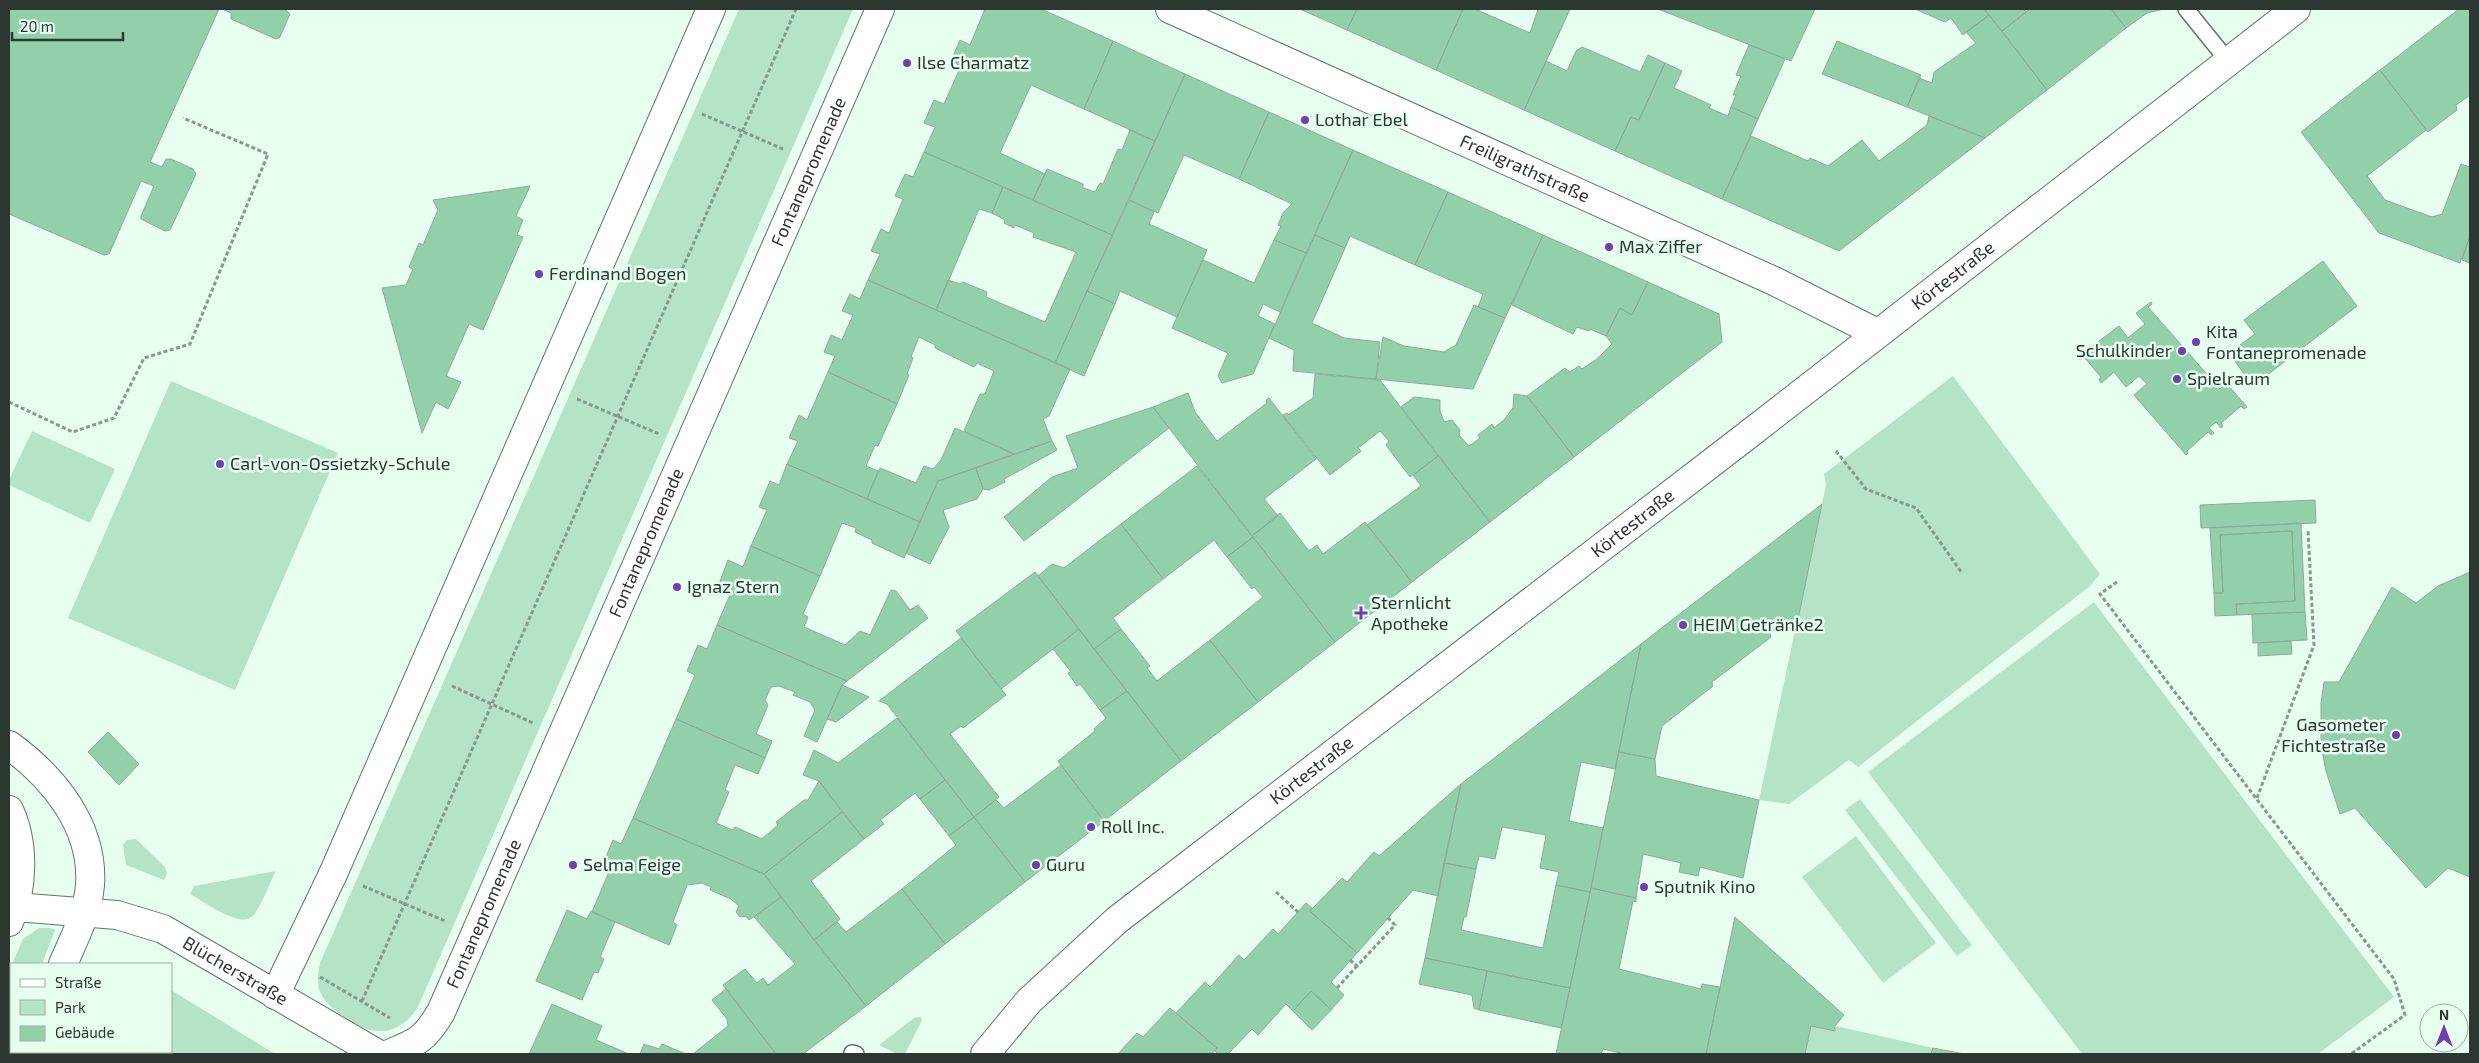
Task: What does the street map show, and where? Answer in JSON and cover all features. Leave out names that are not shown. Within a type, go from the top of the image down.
[{"type":"street","points":[[275,995],[333,874],[711,9]]},
{"type":"street","name":"Fontanepromenade","points":[[389,1054],[416,1043],[430,1031],[441,1012],[880,9]]},
{"type":"street","name":"Freiligrathstraße","points":[[1170,9],[1774,281],[1877,333]]},
{"type":"street","name":"Körtestraße","points":[[985,1054],[1028,1001],[1117,920],[2296,9]]},
{"type":"street","points":[[9,745],[42,772],[62,796],[79,824],[87,853],[90,884],[84,912],[63,963]]},
{"type":"street","name":"Blücherstraße","points":[[9,810],[17,835],[21,872],[12,915],[84,912],[117,915],[163,929],[378,1054]]},
{"type":"lane","points":[[2186,9],[2228,61]]},
{"type":"path","points":[[362,1001],[796,9]]},
{"type":"path","points":[[694,111],[791,153]]},
{"type":"path","points":[[9,402],[73,432],[114,418],[144,358],[190,344],[268,154],[183,118]]},
{"type":"path","points":[[570,396],[666,438]]},
{"type":"path","points":[[1836,451],[1866,489],[1916,508],[1962,573]]},
{"type":"path","points":[[2256,798],[2314,645],[2308,530]]},
{"type":"path","points":[[2117,582],[2100,594],[2394,979],[2405,1015],[2350,1054]]},
{"type":"path","points":[[443,682],[540,726]]},
{"type":"path","points":[[356,883],[453,925]]},
{"type":"path","points":[[1276,892],[1298,912]]},
{"type":"path","points":[[1337,988],[1395,925],[1388,918]]},
{"type":"path","points":[[1350,960],[1357,966]]},
{"type":"path","points":[[318,975],[394,1020]]},
{"type":"green space","points":[[739,9],[853,9],[418,1007],[410,1017],[394,1029],[376,1031],[366,1029],[342,1015],[323,998],[318,982],[320,963]]},
{"type":"green space","points":[[1953,376],[2100,574],[2090,586],[1858,767],[1849,760],[1789,804],[1759,800],[1826,485],[1824,474]]},
{"type":"green space","points":[[171,381],[338,453],[235,690],[68,618]]},
{"type":"green space","points":[[32,431],[115,469],[90,523],[9,485],[9,480]]},
{"type":"green space","points":[[2094,602],[2394,997],[2318,1054],[2082,1054],[1868,772]]},
{"type":"green space","points":[[1860,799],[1972,945],[1957,956],[1845,810]]},
{"type":"green space","points":[[1856,836],[1936,943],[1883,983],[1802,877]]},
{"type":"green space","points":[[136,839],[165,867],[167,874],[164,880],[126,865],[123,845],[127,840]]},
{"type":"green space","points":[[276,871],[256,912],[247,919],[231,917],[190,894],[194,886]]},
{"type":"green space","points":[[39,928],[55,930],[42,963],[12,963],[23,939]]},
{"type":"green space","points":[[10,968],[9,1044],[9,971]]},
{"type":"green space","points":[[172,991],[275,1054],[74,1054],[172,1053]]},
{"type":"green space","points":[[921,1017],[922,1020],[905,1054],[897,1054],[879,1045],[914,1018]]},
{"type":"green space","points":[[1811,1026],[1835,1031],[1836,1026],[1933,1048],[1931,1054],[1805,1054]]},
{"type":"building","points":[[9,9],[219,9],[150,162],[162,167],[166,159],[171,159],[193,169],[196,174],[170,230],[165,231],[141,219],[154,186],[141,181],[109,254],[104,255],[9,214]]},
{"type":"building","points":[[222,9],[285,9],[290,14],[280,37],[276,39],[231,19],[231,13]]},
{"type":"building","points":[[985,9],[1041,9],[1113,41],[1084,109],[1031,85],[1000,153],[1045,174],[1033,200],[924,152],[935,127],[924,123],[934,100],[944,104],[961,66],[951,61],[960,40],[970,45]]},
{"type":"building","points":[[1300,9],[1357,9],[1347,30]]},
{"type":"building","points":[[1357,9],[1463,9],[1436,70],[1347,30]]},
{"type":"building","points":[[1463,9],[1475,9],[1530,33],[1538,9],[1570,9],[1524,110],[1436,70]]},
{"type":"building","points":[[1658,9],[1815,9],[1791,61]]},
{"type":"building","points":[[1915,9],[1984,9],[1989,15],[1963,35],[1951,18],[1945,22]]},
{"type":"building","points":[[1984,9],[2024,9],[2026,12],[2002,31]]},
{"type":"building","points":[[2030,9],[2111,9],[2126,28],[2047,90],[2002,31]]},
{"type":"building","points":[[2111,9],[2164,9],[2147,13],[2126,28]]},
{"type":"building","points":[[2459,9],[2470,9],[2470,95],[2456,105],[2457,110],[2428,132],[2380,70]]},
{"type":"building","points":[[1989,15],[2047,90],[1985,138],[1907,107],[1919,78],[1932,83],[1934,72],[1976,43],[1966,32]]},
{"type":"building","points":[[1113,41],[1185,74],[1155,141],[1084,109]]},
{"type":"building","points":[[1837,41],[1921,75],[1907,107],[1822,74]]},
{"type":"building","points":[[1749,45],[1785,59],[1758,119],[1731,107],[1736,95],[1733,95],[1741,76],[1736,75]]},
{"type":"building","points":[[1582,47],[1640,72],[1648,55],[1665,63],[1639,120],[1631,117],[1615,151],[1524,110],[1546,61],[1567,71],[1576,51]]},
{"type":"building","points":[[1665,63],[1682,71],[1674,88],[1711,105],[1709,108],[1728,116],[1731,107],[1758,119],[1722,199],[1615,151],[1631,117],[1639,120]]},
{"type":"building","points":[[2380,70],[2426,130],[2367,176],[2385,200],[2432,217],[2442,214],[2461,164],[2470,167],[2470,236],[2460,263],[2379,233],[2301,132]]},
{"type":"building","points":[[1185,74],[1269,112],[1239,179],[1184,155],[1158,213],[1129,200]]},
{"type":"building","points":[[1269,112],[1353,150],[1306,253],[1274,240],[1281,226],[1278,225],[1283,213],[1292,204],[1239,179]]},
{"type":"building","points":[[1929,116],[1985,138],[1839,251],[1722,199],[1751,136],[1808,161],[1810,158],[1828,166],[1862,140],[1879,161],[1927,125]]},
{"type":"building","points":[[1130,130],[1155,141],[1112,235],[1033,200],[1047,169],[1083,184],[1083,188],[1095,192],[1100,183],[1103,184],[1118,149],[1122,150]]},
{"type":"building","points":[[1353,150],[1448,192],[1415,265],[1350,236],[1345,248],[1315,235]]},
{"type":"building","points":[[924,152],[1003,187],[992,213],[979,209],[936,310],[868,280],[880,254],[871,251],[881,229],[889,233],[903,199],[895,196],[905,174],[913,177]]},
{"type":"building","points":[[530,186],[516,216],[523,220],[517,235],[523,237],[483,330],[469,324],[446,376],[461,382],[448,409],[436,402],[422,433],[382,288],[406,285],[413,269],[409,267],[419,243],[423,245],[438,210],[433,200]]},
{"type":"building","points":[[1003,187],[1112,235],[1055,363],[936,310],[948,280],[960,284],[963,282],[987,292],[986,297],[1045,322],[1076,252],[1033,237],[1034,233],[1015,225],[1014,228],[1004,223],[1005,220],[992,213]]},
{"type":"building","points":[[1448,192],[1543,235],[1505,318],[1478,307],[1483,294],[1415,265]]},
{"type":"building","points":[[1129,200],[1154,212],[1149,224],[1207,250],[1177,317],[1120,291],[1115,304],[1087,291]]},
{"type":"building","points":[[1315,235],[1345,248],[1312,323],[1344,338],[1380,342],[1376,379],[1293,371],[1294,350],[1269,338]]},
{"type":"building","points":[[1543,235],[1648,282],[1632,315],[1620,308],[1606,336],[1590,329],[1589,331],[1577,327],[1573,334],[1512,305]]},
{"type":"building","points":[[2470,236],[2470,263],[2462,260]]},
{"type":"building","points":[[1274,240],[1306,253],[1280,312],[1263,304],[1258,316],[1275,324],[1253,374],[1222,383],[1218,376],[1228,353],[1172,328],[1203,260],[1254,283]]},
{"type":"building","points":[[2323,261],[2357,306],[2253,386],[2229,353],[2255,334],[2244,320]]},
{"type":"building","points":[[868,280],[1070,369],[1049,416],[1043,419],[1052,441],[1014,454],[964,431],[980,394],[985,394],[994,371],[977,363],[974,367],[935,348],[935,345],[919,337],[911,357],[913,358],[907,374],[909,375],[897,404],[828,372],[835,356],[824,352],[831,335],[842,340],[853,315],[842,311],[850,294],[860,299]]},
{"type":"building","points":[[1648,282],[1719,314],[1722,342],[1574,457],[1527,396],[1565,368],[1570,372],[1579,366],[1582,369],[1597,359],[1612,344],[1606,336],[1620,308],[1632,315]]},
{"type":"building","points":[[1087,291],[1115,304],[1084,376],[1055,363]]},
{"type":"building","name":"Spielraum","points":[[2151,302],[2152,304],[2148,307],[2220,389],[2226,383],[2247,407],[2244,409],[2241,406],[2221,423],[2223,426],[2221,428],[2216,422],[2209,428],[2214,433],[2211,435],[2208,432],[2187,451],[2186,455],[2134,395],[2147,384],[2139,376],[2126,387],[2114,372],[2101,383],[2099,380],[2101,377],[2084,357],[2080,360],[2078,357],[2119,326],[2128,338],[2145,324],[2136,313]]},
{"type":"building","points":[[1474,305],[1505,318],[1473,389],[1376,379],[1383,337],[1404,346],[1444,352],[1456,345]]},
{"type":"building","points":[[828,372],[897,404],[878,446],[875,445],[866,466],[878,471],[867,499],[787,464],[798,441],[789,438],[799,415],[807,420]]},
{"type":"building","points":[[1315,374],[1380,380],[1438,456],[1410,477],[1386,445],[1389,441],[1380,431],[1358,448],[1361,451],[1330,475],[1283,415],[1287,413],[1288,415],[1313,398]]},
{"type":"building","points":[[1188,393],[1195,412],[1217,441],[1267,403],[1266,400],[1269,398],[1316,459],[1264,499],[1278,516],[1252,536],[1153,407]]},
{"type":"building","points":[[1514,394],[1527,396],[1574,457],[1490,522],[1401,407],[1414,397],[1440,400],[1440,411],[1444,422],[1452,420],[1460,430],[1459,435],[1469,446],[1480,438],[1478,435],[1492,424],[1494,428],[1504,420],[1513,408]]},
{"type":"building","points":[[1153,407],[1169,428],[1024,541],[1004,517],[1052,477],[1078,468],[1066,436]]},
{"type":"building","points":[[955,428],[1014,454],[938,481],[920,522],[867,499],[880,468],[916,483],[924,466],[933,469],[941,460]]},
{"type":"building","points":[[1052,441],[1057,450],[1004,479],[1005,482],[989,490],[983,489],[976,468]]},
{"type":"building","points":[[1438,456],[1490,522],[1412,582],[1367,525],[1421,486],[1413,475]]},
{"type":"building","points":[[787,464],[920,522],[904,558],[872,543],[872,540],[855,532],[856,528],[842,523],[820,576],[751,546],[767,510],[759,507],[770,481],[779,485]]},
{"type":"building","points":[[1197,466],[1253,537],[1227,557],[1214,540],[1163,579],[1121,524]]},
{"type":"building","points":[[976,468],[983,489],[977,499],[943,510],[949,527],[930,564],[906,553],[938,481]]},
{"type":"building","points":[[2315,500],[2316,523],[2201,528],[2200,505]]},
{"type":"building","points":[[1822,504],[1797,624],[1778,627],[1770,633],[1771,637],[1712,682],[1713,686],[1662,726],[1655,759],[1619,752],[1641,644]]},
{"type":"building","points":[[1280,513],[1309,551],[1317,545],[1323,554],[1365,522],[1412,582],[1335,642],[1252,536]]},
{"type":"building","points":[[2301,523],[2305,612],[2237,615],[2236,604],[2295,601],[2292,531],[2220,535],[2223,593],[2214,593],[2210,528]]},
{"type":"building","points":[[1121,524],[1163,579],[1113,618],[1121,629],[1094,649],[1038,576],[1052,564],[1064,568]]},
{"type":"building","points":[[2292,531],[2295,601],[2236,604],[2237,615],[2215,616],[2214,593],[2223,593],[2220,535]]},
{"type":"building","points":[[1253,537],[1335,642],[1258,702],[1210,640],[1263,597],[1254,587],[1252,589],[1227,557]]},
{"type":"building","points":[[751,546],[820,576],[803,614],[808,617],[804,627],[845,645],[860,631],[870,635],[891,590],[896,591],[910,610],[918,605],[928,618],[847,681],[717,625],[732,590],[719,584],[728,560],[743,567]]},
{"type":"building","points":[[1035,572],[1079,629],[1001,689],[956,631]]},
{"type":"building","name":"Gasometer Fichtestraße","points":[[2470,572],[2470,877],[2448,868],[2426,888],[2355,808],[2340,814],[2326,771],[2321,745],[2321,703],[2324,682],[2339,682],[2392,587],[2416,603],[2438,586]]},
{"type":"building","points":[[2305,612],[2307,640],[2253,643],[2252,614]]},
{"type":"building","points":[[717,625],[847,681],[842,685],[817,742],[804,736],[815,710],[810,702],[793,695],[795,692],[779,686],[771,687],[765,700],[768,705],[756,734],[772,741],[765,758],[676,719],[695,675],[687,671],[698,645],[707,649]]},
{"type":"building","points":[[1079,629],[1127,691],[1100,710],[1080,684],[1077,686],[1068,673],[1071,672],[1053,649]]},
{"type":"building","points":[[1121,629],[1150,666],[1147,668],[1157,681],[1210,640],[1258,702],[1181,761],[1094,649]]},
{"type":"building","points":[[961,638],[1006,695],[963,728],[961,726],[950,734],[999,797],[974,817],[887,704],[879,701]]},
{"type":"building","points":[[2291,641],[2292,654],[2258,656],[2258,643]]},
{"type":"building","points":[[1641,644],[1615,769],[1581,762],[1569,821],[1603,828],[1590,892],[1556,885],[1559,872],[1540,868],[1546,835],[1502,827],[1495,859],[1479,856],[1476,869],[1444,863],[1461,784]]},
{"type":"building","points":[[842,685],[869,697],[836,722],[827,719]]},
{"type":"building","points":[[1127,691],[1181,761],[1104,821],[1058,761],[1095,731],[1094,729],[1106,718],[1100,710]]},
{"type":"building","points":[[897,718],[945,780],[920,799],[915,793],[880,820],[884,824],[864,839],[819,781],[803,775],[814,750],[838,763]]},
{"type":"building","points":[[676,719],[765,758],[758,774],[735,765],[725,790],[729,792],[716,823],[732,830],[735,827],[762,839],[778,825],[776,822],[804,800],[808,800],[819,781],[842,812],[764,874],[633,818]]},
{"type":"building","points":[[108,732],[139,764],[119,785],[88,752]]},
{"type":"building","points":[[1619,752],[1655,759],[1656,776],[1759,800],[1743,878],[1700,867],[1698,876],[1679,872],[1681,863],[1643,854],[1636,898],[1591,888]]},
{"type":"building","points":[[1061,765],[1104,821],[1025,882],[974,817],[996,800],[1004,808]]},
{"type":"building","points":[[945,780],[974,817],[949,836],[920,799]]},
{"type":"building","points":[[1461,784],[1438,896],[1413,890],[1357,953],[1310,911],[1342,878],[1347,882],[1374,852],[1379,856]]},
{"type":"building","points":[[842,812],[864,839],[811,881],[840,919],[814,940],[764,874]]},
{"type":"building","points":[[974,817],[1025,882],[945,944],[902,889],[956,845],[949,836]]},
{"type":"building","points":[[633,818],[764,874],[781,897],[749,920],[746,916],[740,917],[736,912],[739,906],[731,899],[710,890],[711,887],[702,883],[687,885],[673,922],[677,925],[669,945],[592,912],[611,867],[603,864],[613,840],[621,844]]},
{"type":"building","points":[[1444,863],[1476,869],[1466,917],[1464,917],[1461,930],[1543,948],[1556,885],[1590,892],[1570,988],[1425,958]]},
{"type":"building","points":[[1591,888],[1636,898],[1636,902],[1633,901],[1619,969],[1701,989],[1702,984],[1720,987],[1706,1054],[1625,1054],[1603,1049],[1601,1054],[1556,1054]]},
{"type":"building","points":[[902,889],[945,944],[866,1006],[814,940],[837,922],[846,932]]},
{"type":"building","points":[[781,897],[866,1006],[803,1054],[776,1054],[723,985],[745,969],[757,983],[763,978],[768,985],[795,964],[754,917]]},
{"type":"building","points":[[1306,903],[1312,908],[1310,911],[1357,953],[1331,982],[1344,995],[1331,1010],[1311,991],[1293,1011],[1286,1004],[1258,1035],[1252,1029],[1228,1054],[1218,1054],[1215,1051],[1217,1048],[1176,1013],[1205,982],[1210,987],[1239,955],[1244,960],[1273,929],[1278,934]]},
{"type":"building","points":[[567,910],[587,919],[591,911],[615,922],[600,957],[604,959],[598,973],[594,972],[582,1000],[536,981]]},
{"type":"building","points":[[1735,917],[1844,1015],[1835,1026],[1835,1031],[1811,1026],[1805,1054],[1706,1054]]},
{"type":"building","points":[[1425,958],[1487,971],[1479,1010],[1474,1008],[1472,995],[1419,984]]},
{"type":"building","points":[[1487,971],[1570,988],[1561,1028],[1479,1010]]},
{"type":"building","points":[[726,989],[776,1054],[693,1054],[728,1026],[727,1019],[712,1000]]},
{"type":"building","points":[[1311,991],[1331,1010],[1312,1030],[1293,1011]]},
{"type":"building","points":[[552,1004],[602,1026],[596,1040],[629,1054],[529,1054]]},
{"type":"building","points":[[1170,1008],[1217,1048],[1211,1054],[1118,1054],[1137,1033],[1143,1037]]},
{"type":"building","points":[[644,1044],[659,1049],[662,1044],[686,1054],[640,1054]]},
{"type":"building","points":[[1933,1048],[1964,1054],[1931,1054]]},
{"type":"place","name":"Ilse Charmatz","points":[[907,63]]},
{"type":"place","name":"Lothar Ebel","points":[[1305,120]]},
{"type":"place","name":"Max Ziffer","points":[[1609,247]]},
{"type":"place","name":"Ferdinand Bogen","points":[[539,274]]},
{"type":"place","name":"Kita Fontanepromenade","points":[[2196,342]]},
{"type":"place","name":"Schulkinder","points":[[2182,351]]},
{"type":"place","name":"Spielraum","points":[[2177,379]]},
{"type":"place","name":"Carl-von-Ossietzky-Schule","points":[[220,464]]},
{"type":"place","name":"Ignaz Stern","points":[[677,587]]},
{"type":"place","name":"Sternlicht Apotheke","points":[[1361,613]]},
{"type":"place","name":"HEIM Getränke2","points":[[1683,625]]},
{"type":"place","name":"Gasometer Fichtestraße","points":[[2396,735]]},
{"type":"place","name":"Roll Inc.","points":[[1091,827]]},
{"type":"place","name":"Selma Feige","points":[[573,865]]},
{"type":"place","name":"Guru","points":[[1036,865]]},
{"type":"place","name":"Sputnik Kino","points":[[1644,887]]}]
